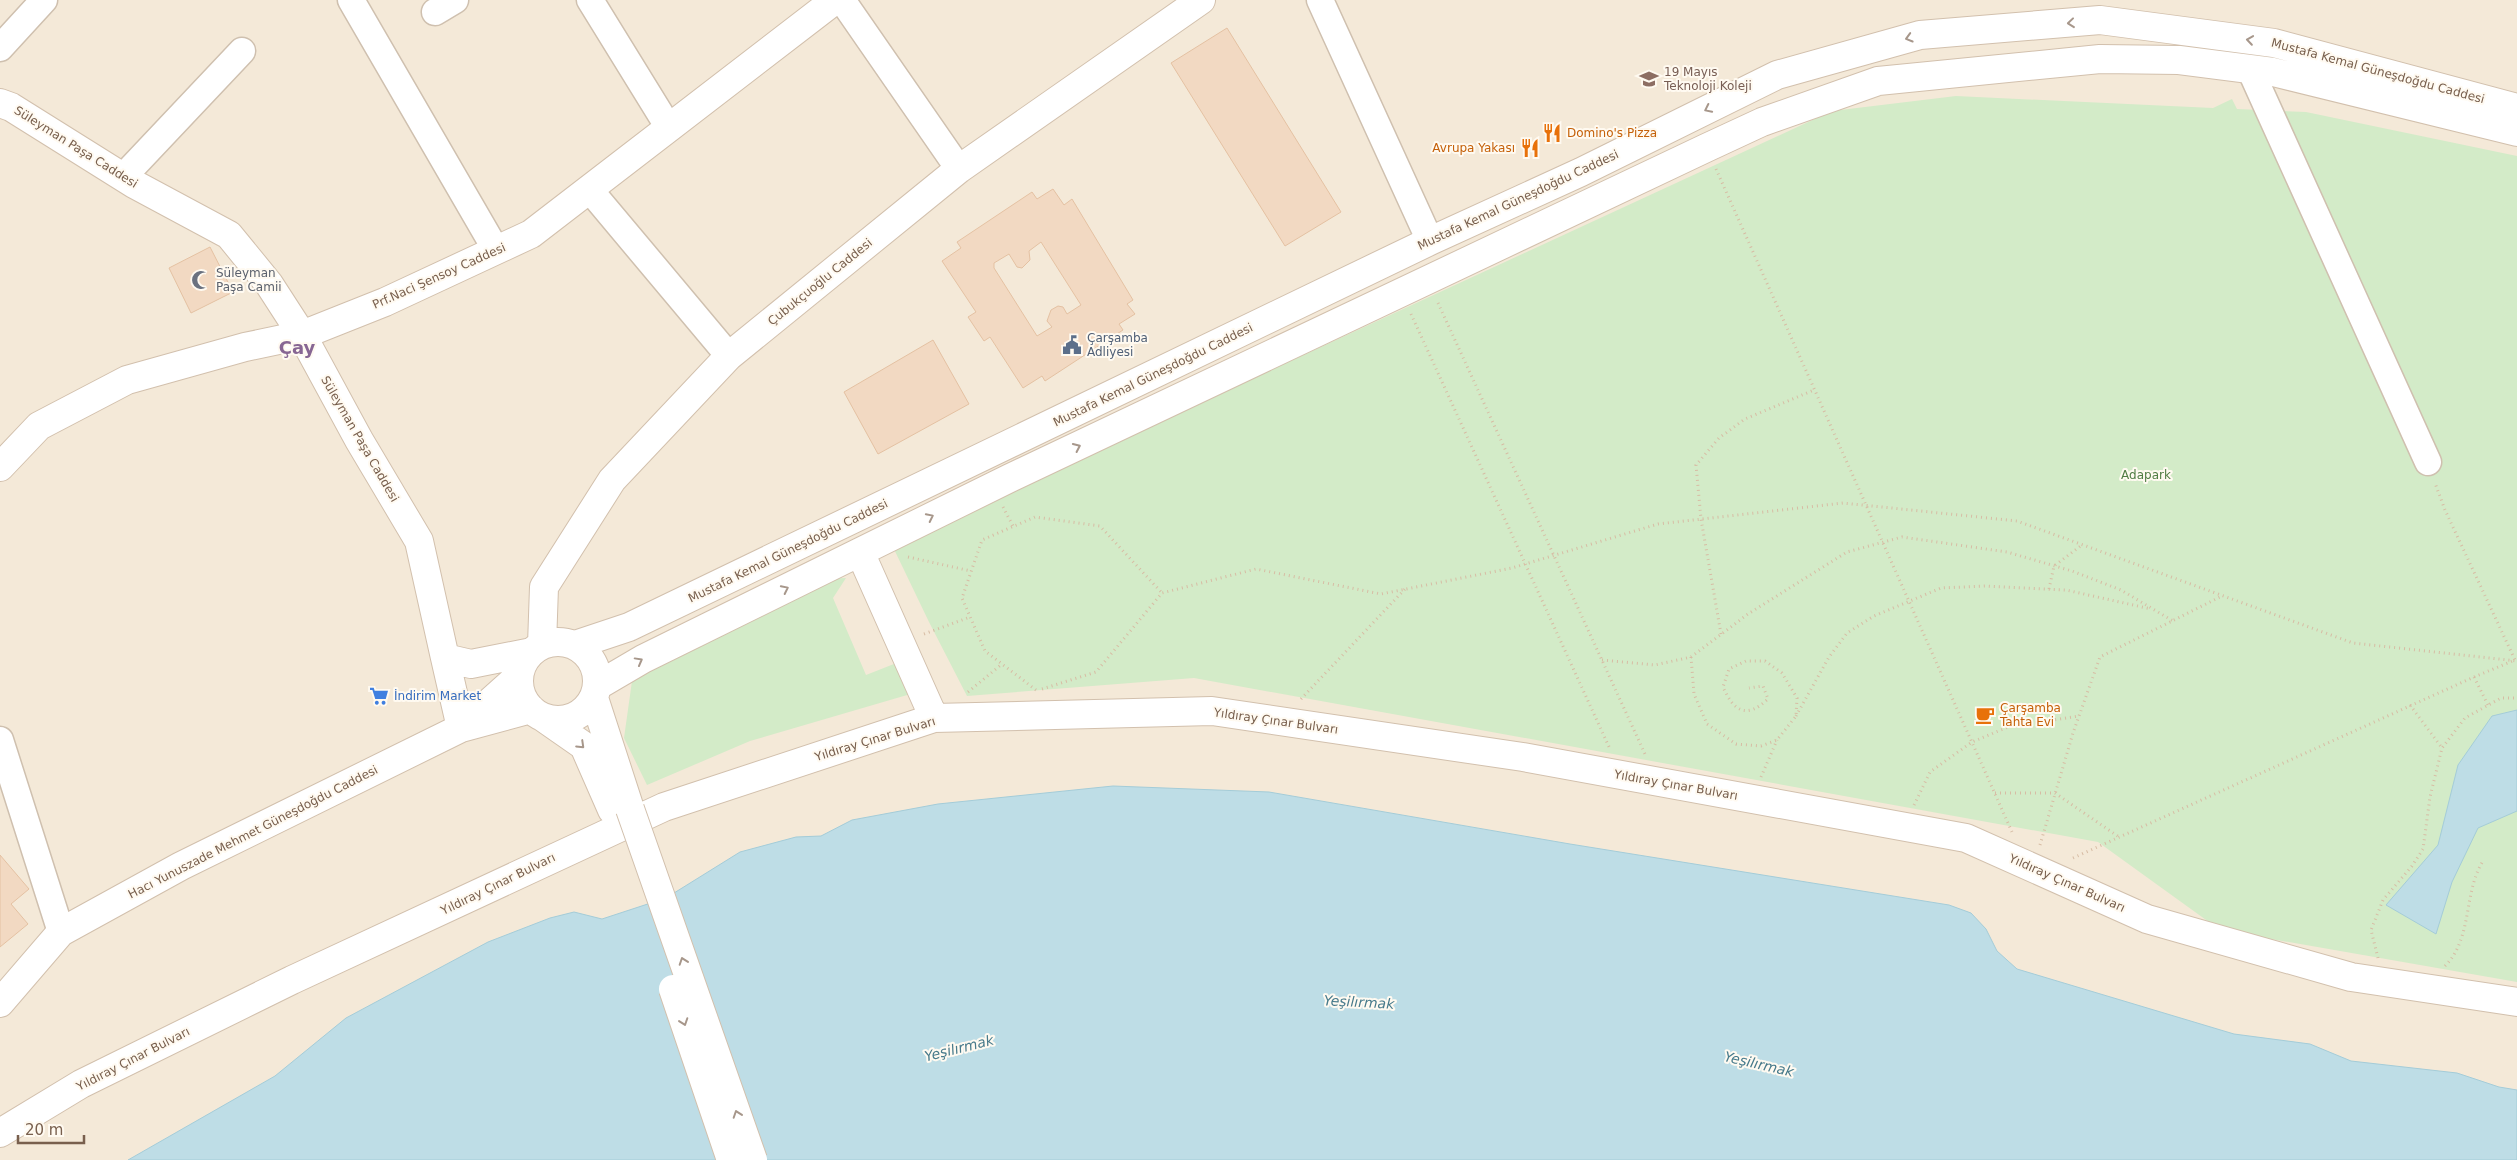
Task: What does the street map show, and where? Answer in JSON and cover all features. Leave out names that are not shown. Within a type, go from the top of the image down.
[{"type":"main road","name":"Prf.Naci Şensoy Caddesi","points":[[0,467],[39,426],[127,380],[245,347],[302,335],[385,302],[531,234],[835,0]]},
{"type":"main road","name":"Çubukçuoğlu Caddesi","points":[[537,649],[544,587],[612,480],[729,356],[959,169],[1201,0]]},
{"type":"main road","name":"Mustafa Kemal Güneşdoğdu Caddesi","points":[[575,646],[629,627],[1430,241],[1581,172],[1777,75],[1920,35],[2100,10],[2274,43],[2517,108]]},
{"type":"main road","points":[[2100,10],[2100,59]]},
{"type":"main road","name":"Mustafa Kemal Güneşdoğdu Caddesi","points":[[595,692],[643,659],[1004,481],[1762,122],[1878,81],[2100,59],[2179,60],[2273,72],[2517,132]]},
{"type":"main road","name":"Süleyman Paşa Caddesi","points":[[0,103],[11,107],[123,177],[229,235],[268,284],[302,335],[359,440],[419,541],[461,728]]},
{"type":"main road","points":[[860,552],[934,718]]},
{"type":"main road","points":[[445,658],[472,664],[537,649],[558,642],[575,646],[585,652],[593,662],[597,674],[595,692],[621,809],[731,1160]]},
{"type":"main road","points":[[537,649],[523,664],[519,676],[524,700],[536,713],[584,746],[621,809],[753,1160]]},
{"type":"main road","name":"Hacı Yunuszade Mehmet Güneşdoğdu Caddesi","points":[[0,1003],[61,932],[181,866],[461,728],[519,676]]},
{"type":"main road","points":[[461,728],[536,713],[553,720],[571,718],[587,708],[595,692]]},
{"type":"main road","name":"Yıldıray Çınar Bulvarı","points":[[0,1134],[90,1080],[292,980],[664,806],[934,718],[1212,711],[1523,757],[1658,781],[1966,838],[2147,919],[2351,977],[2517,1002]]},
{"type":"street","points":[[0,48],[44,0]]},
{"type":"street","points":[[351,0],[496,250]]},
{"type":"street","points":[[590,0],[668,128]]},
{"type":"street","points":[[842,0],[959,169]]},
{"type":"street","points":[[1320,0],[1430,241]]},
{"type":"street","points":[[123,177],[242,51]]},
{"type":"street","points":[[2250,69],[2428,462]]},
{"type":"street","points":[[589,189],[729,356]]},
{"type":"street","points":[[0,740],[61,932]]},
{"type":"path","points":[[1706,148],[1995,793],[2034,868]]},
{"type":"path","points":[[1428,280],[1658,781]]},
{"type":"path","points":[[1401,293],[1622,775]]},
{"type":"path","points":[[1721,634],[1701,519],[1696,465],[1719,438],[1745,419],[1814,390]]},
{"type":"path","points":[[2428,462],[2445,510],[2516,661]]},
{"type":"path","points":[[1162,593],[1100,526],[1035,517],[982,540],[962,598],[985,652],[1037,691],[1096,672],[1162,593],[1256,569],[1381,594],[1525,564],[1658,524],[1843,503],[2017,521],[2353,643],[2516,661]]},
{"type":"path","points":[[1602,660],[1655,665],[1691,657],[1748,614],[1847,552],[1902,537],[2007,552],[2054,566],[2121,590],[2173,621]]},
{"type":"path","points":[[2049,589],[2054,566],[2082,545]]},
{"type":"path","points":[[906,556],[971,571]]},
{"type":"path","points":[[1752,798],[1777,740],[1796,716],[1829,658],[1847,633],[1874,616],[1941,588],[1985,586],[2066,590],[2154,610]]},
{"type":"path","points":[[1280,721],[1405,589]]},
{"type":"path","points":[[2034,868],[2079,716],[2100,657],[2222,596]]},
{"type":"path","points":[[900,643],[970,617]]},
{"type":"path","points":[[1691,657],[1694,694],[1707,724],[1736,744],[1761,746],[1777,740]]},
{"type":"path","points":[[1749,688],[1763,686],[1768,699],[1758,709],[1744,711],[1731,705],[1723,687],[1729,669],[1746,661],[1764,661],[1782,673],[1797,698],[1796,716]]},
{"type":"path","points":[[2034,868],[2120,837],[2410,705],[2516,661]]},
{"type":"path","points":[[2474,677],[2488,705]]},
{"type":"path","points":[[2385,963],[2378,958],[2371,930],[2383,900],[2423,850],[2430,797],[2442,748],[2465,718],[2502,698],[2517,698]]},
{"type":"path","points":[[2410,705],[2442,748]]},
{"type":"path","points":[[1903,826],[1930,772],[1972,742],[2008,727],[2079,716]]},
{"type":"path","points":[[1995,793],[2055,794],[2120,837]]},
{"type":"path","points":[[2438,969],[2446,965],[2461,943],[2476,873],[2483,861]]},
{"type":"shaded area","points":[[0,0],[2517,0],[2517,1160],[0,1160]]},
{"type":"green space","name":"Adapark","points":[[1956,96],[2213,108],[2232,99],[2237,109],[2306,112],[2517,156],[2517,982],[2220,930],[2098,842],[1194,678],[967,696],[892,545],[1832,111]]},
{"type":"green space","points":[[846,578],[833,598],[866,675],[899,662],[914,693],[750,741],[647,785],[624,738],[632,681],[675,652],[821,579]]},
{"type":"water","points":[[2517,710],[2517,811],[2478,828],[2452,882],[2436,934],[2386,905],[2438,845],[2458,765],[2492,716]]},
{"type":"water","name":"Yeşilırmak","points":[[1113,786],[1269,792],[1570,844],[1949,905],[1971,913],[1986,929],[1997,951],[2017,969],[2234,1034],[2310,1044],[2351,1061],[2457,1073],[2499,1087],[2517,1090],[2517,1160],[128,1160],[275,1076],[346,1018],[488,942],[550,918],[574,912],[602,919],[666,898],[740,852],[796,837],[821,836],[852,820],[938,804]]},
{"type":"building","points":[[1227,28],[1341,212],[1285,246],[1171,63]]},
{"type":"building","points":[[1053,189],[1064,205],[1072,199],[1133,300],[1127,304],[1135,314],[1119,324],[1123,330],[1045,381],[1042,376],[1023,388],[990,337],[984,341],[968,317],[976,312],[942,261],[961,248],[957,242],[1032,192],[1037,199]],"holes":[[[1041,242],[1081,305],[1067,314],[1063,307],[1058,306],[1051,310],[1047,321],[1052,327],[1037,336],[994,268],[994,263],[1009,254],[1017,267],[1022,268],[1030,260],[1029,251]]]},
{"type":"building","name":"Süleyman Paşa Camii","points":[[210,247],[233,292],[191,313],[169,268]]},
{"type":"building","points":[[933,340],[969,404],[878,454],[844,392]]},
{"type":"building","points":[[0,855],[29,889],[11,904],[28,924],[0,947]]},
{"type":"place","name":"19 Mayıs Teknoloji Koleji","points":[[1649,79]]},
{"type":"place","name":"Domino's Pizza","points":[[1552,133]]},
{"type":"place","name":"Avrupa Yakası","points":[[1530,148]]},
{"type":"place","name":"Süleyman Paşa Camii","points":[[201,280]]},
{"type":"place","name":"Çarşamba Adliyesi","points":[[1072,345]]},
{"type":"place","name":"İndirim Market","points":[[379,696]]},
{"type":"place","name":"Çarşamba Tahta Evi","points":[[1985,715]]},
{"type":"district","name":"Çay","points":[[297,347]]}]
